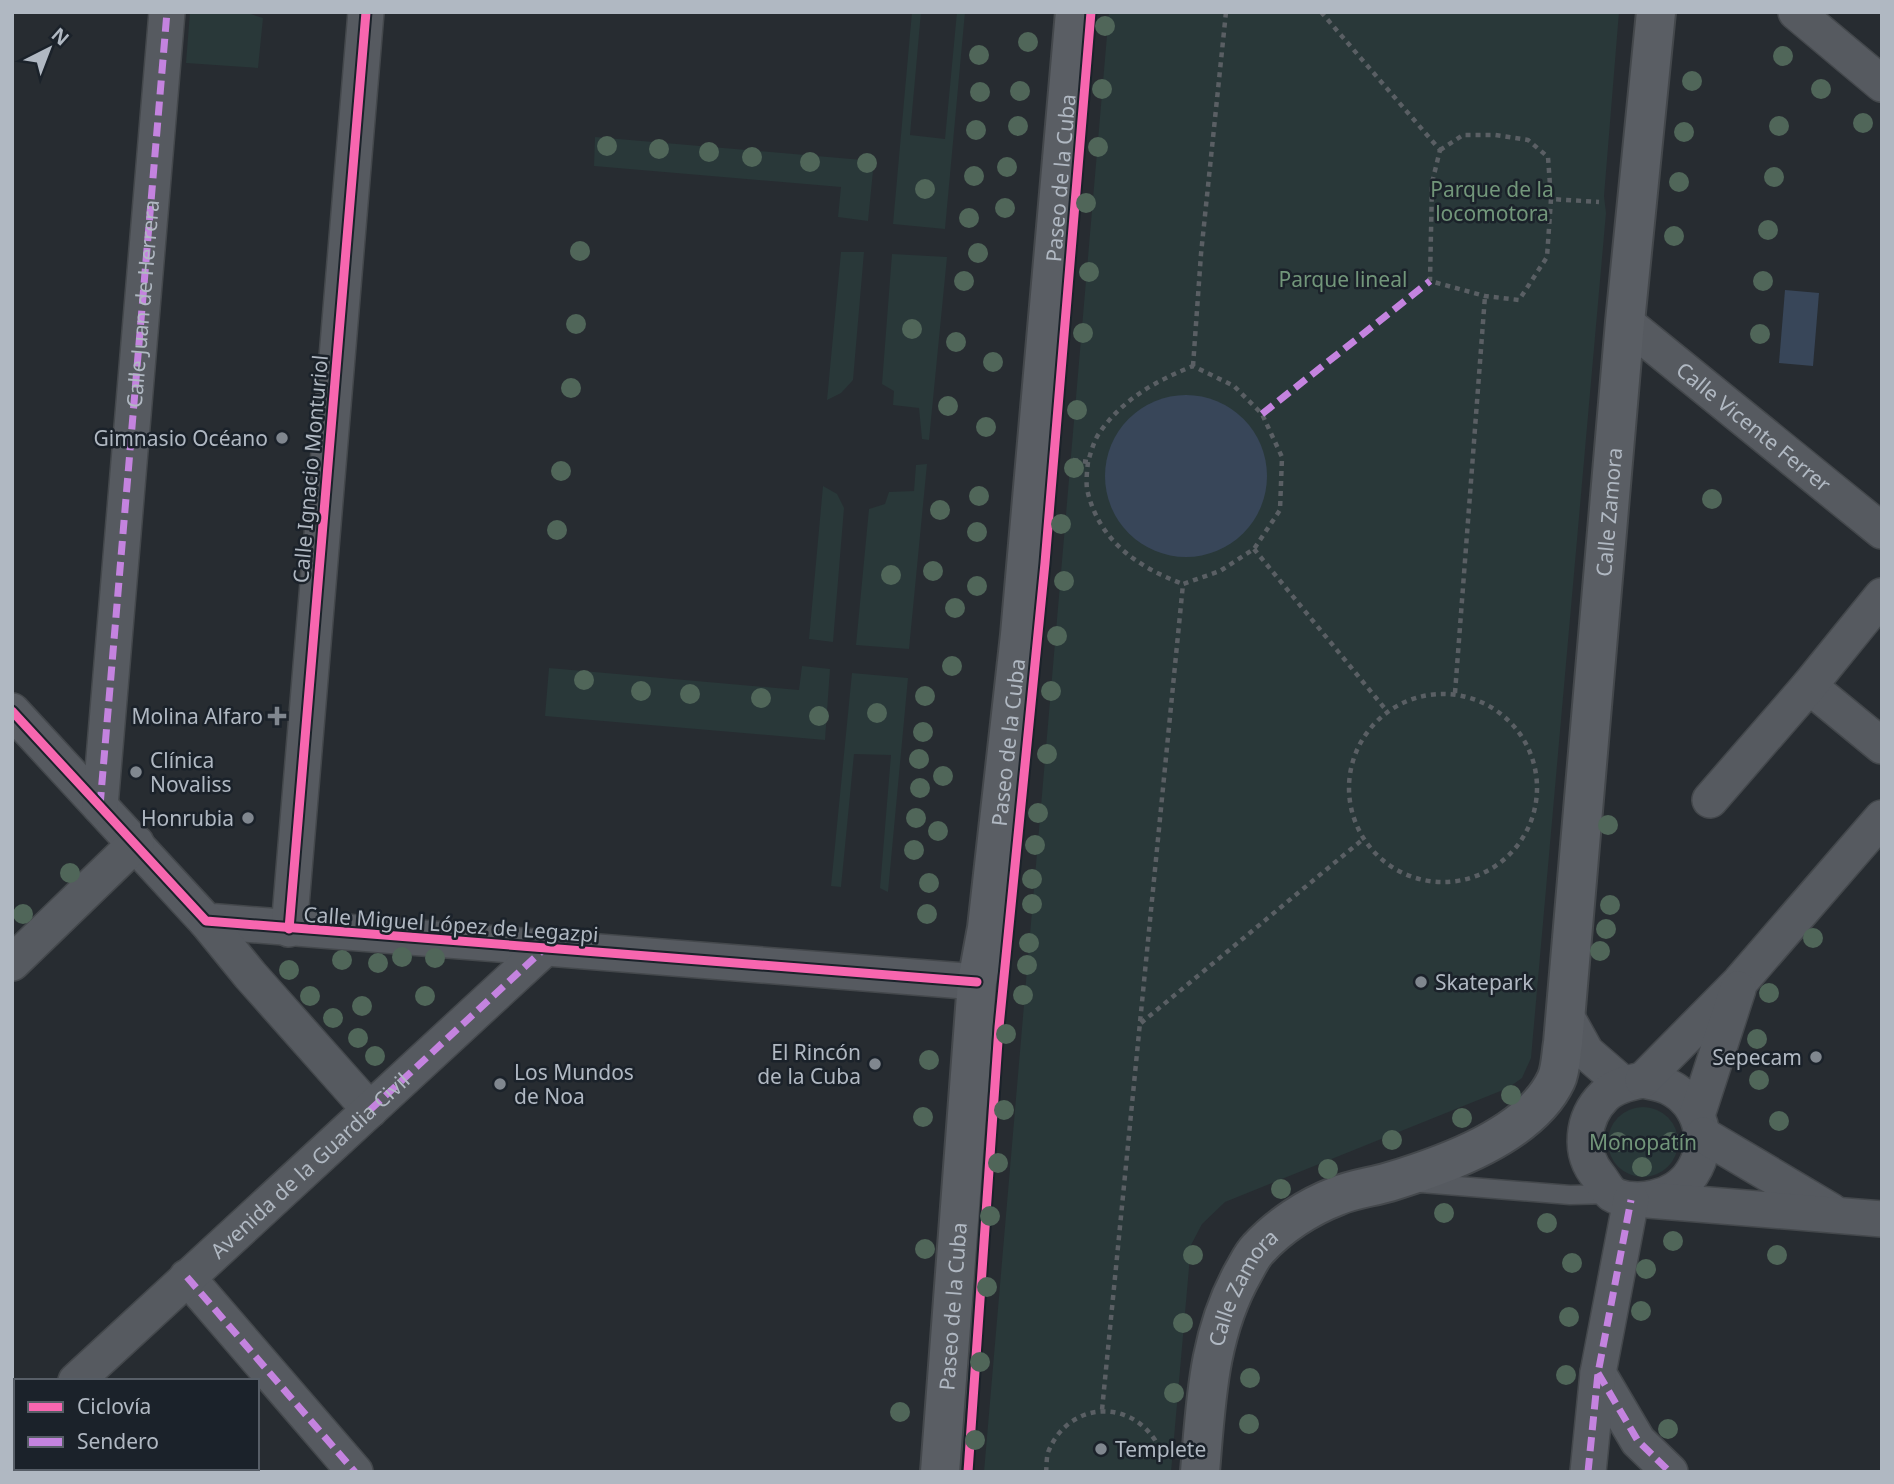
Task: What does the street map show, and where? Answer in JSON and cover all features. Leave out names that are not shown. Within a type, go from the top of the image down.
[{"type":"main road","name":"Paseo de la Cuba","points":[[940,1472],[977,982],[988,917],[1020,635],[1075,12]]},
{"type":"main road","name":"Calle Zamora","points":[[1200,1472],[1209,1370],[1223,1316],[1236,1285],[1257,1250],[1293,1219],[1338,1195],[1390,1182],[1485,1144],[1514,1129],[1539,1107],[1558,1078],[1625,322],[1656,12]]},
{"type":"street","name":"Calle Juan de Herrera","points":[[100,806],[167,12]]},
{"type":"street","name":"Calle Ignacio Monturiol","points":[[289,929],[366,12]]},
{"type":"street","points":[[1796,12],[1882,84]]},
{"type":"street","name":"Calle Vicente Ferrer","points":[[1625,322],[1882,530]]},
{"type":"street","points":[[1710,800],[1882,596]]},
{"type":"street","points":[[1809,685],[1882,746]]},
{"type":"street","points":[[12,711],[206,921],[250,975],[370,1110]]},
{"type":"street","points":[[1882,818],[1740,982],[1633,1082],[1605,1095],[1588,1117],[1584,1138],[1590,1168],[1629,1198],[1882,1219]]},
{"type":"street","points":[[12,963],[136,843]]},
{"type":"street","name":"Calle Miguel López de Legazpi","points":[[206,921],[977,982]]},
{"type":"street","name":"Avenida de la Guardia Civil","points":[[78,1379],[544,949]]},
{"type":"street","points":[[1629,1198],[1665,1196],[1687,1181],[1699,1163],[1700,1125],[1740,982]]},
{"type":"street","points":[[1565,1014],[1586,1052],[1633,1082],[1667,1086],[1684,1097],[1700,1125],[1840,1217]]},
{"type":"street","points":[[1588,1472],[1598,1373],[1629,1198]]},
{"type":"street","points":[[187,1277],[355,1472]]},
{"type":"street","points":[[1598,1373],[1638,1441],[1670,1472]]},
{"type":"lane","name":"Calle Zamora","points":[[1390,1182],[1629,1198]]},
{"type":"path","points":[[1193,366],[1226,12]]},
{"type":"path","points":[[1321,12],[1440,150]]},
{"type":"path","points":[[1463,135],[1495,135],[1528,140],[1548,158],[1552,199],[1547,257],[1519,300],[1485,296],[1430,281],[1432,183],[1440,150],[1463,135]]},
{"type":"path","points":[[1552,199],[1607,203]]},
{"type":"path","points":[[1455,693],[1485,296]]},
{"type":"path","points":[[1193,366],[1234,386],[1262,414],[1282,457],[1280,510],[1254,549],[1220,571],[1183,584],[1155,574],[1132,559],[1102,528],[1087,488],[1088,462],[1098,434],[1120,409],[1155,382],[1193,366]]},
{"type":"path","points":[[1065,460],[1088,462]]},
{"type":"path","points":[[1254,549],[1386,710]]},
{"type":"path","points":[[1102,1410],[1183,584]]},
{"type":"path","points":[[1455,693],[1496,709],[1527,741],[1539,784],[1531,827],[1505,862],[1466,881],[1426,883],[1390,868],[1362,840],[1347,794],[1356,747],[1386,710],[1419,695],[1455,693]]},
{"type":"path","points":[[1140,1024],[1362,840]]},
{"type":"path","points":[[1046,1472],[1048,1452],[1059,1431],[1078,1416],[1102,1410],[1134,1418],[1156,1442],[1162,1472]]},
{"type":"green space","points":[[190,12],[244,12],[263,18],[258,68],[186,63]]},
{"type":"green space","points":[[912,12],[921,12],[910,135],[945,139],[957,12],[965,12],[945,229],[893,224]]},
{"type":"green space","name":"Parque lineal","points":[[1109,12],[1619,12],[1604,196],[1606,213],[1531,1058],[1522,1078],[1508,1088],[1225,1202],[1202,1224],[1191,1245],[1171,1472],[984,1472]]},
{"type":"green space","points":[[595,137],[874,161],[868,221],[838,217],[841,187],[594,166]]},
{"type":"green space","points":[[841,252],[864,252],[853,380],[841,393],[827,400]]},
{"type":"green space","points":[[892,254],[947,257],[929,440],[922,439],[919,408],[893,405],[894,391],[882,384]]},
{"type":"green space","points":[[927,464],[909,649],[856,645],[869,509],[885,504],[889,492],[914,491],[916,465]]},
{"type":"green space","points":[[823,486],[837,494],[844,508],[833,642],[809,639]]},
{"type":"green space","points":[[802,666],[830,669],[825,740],[545,716],[549,668],[799,690]]},
{"type":"green space","points":[[852,673],[908,678],[888,892],[880,888],[891,755],[854,754],[841,887],[831,886]]},
{"type":"green space","name":"Monopatín","points":[[1643,1107],[1668,1117],[1678,1142],[1668,1167],[1643,1177],[1618,1167],[1608,1142],[1618,1117]]},
{"type":"water","points":[[1785,290],[1819,293],[1813,366],[1779,363]]},
{"type":"water","points":[[1186,395],[1217,402],[1243,419],[1260,445],[1267,476],[1260,507],[1243,533],[1217,550],[1186,557],[1155,550],[1129,533],[1112,507],[1105,476],[1112,445],[1129,419],[1155,402]]},
{"type":"marked path","points":[[100,806],[167,12]]},
{"type":"marked path","points":[[1262,414],[1430,281]]},
{"type":"marked path","points":[[370,1110],[544,949]]},
{"type":"marked path","points":[[1588,1472],[1598,1373],[1631,1200]]},
{"type":"marked path","points":[[187,1277],[355,1472]]},
{"type":"marked path","points":[[1598,1373],[1638,1441],[1670,1472]]},
{"type":"cycle path","points":[[289,929],[366,12]]},
{"type":"cycle path","points":[[968,1472],[999,1027],[1045,563],[1091,12]]},
{"type":"cycle path","points":[[12,711],[206,921],[977,982]]},
{"type":"place","name":"Gimnasio Océano","points":[[282,438]]},
{"type":"place","name":"Molina Alfaro","points":[[277,716]]},
{"type":"place","name":"Clínica Novaliss","points":[[136,772]]},
{"type":"place","name":"Honrubia","points":[[248,818]]},
{"type":"place","name":"Skatepark","points":[[1421,982]]},
{"type":"place","name":"Sepecam","points":[[1816,1057]]},
{"type":"place","name":"El Rincón de la Cuba","points":[[875,1064]]},
{"type":"place","name":"Los Mundos de Noa","points":[[500,1084]]},
{"type":"place","name":"Templete","points":[[1101,1449]]},
{"type":"park label","name":"Parque de la locomotora","points":[[1492,201]]}]
